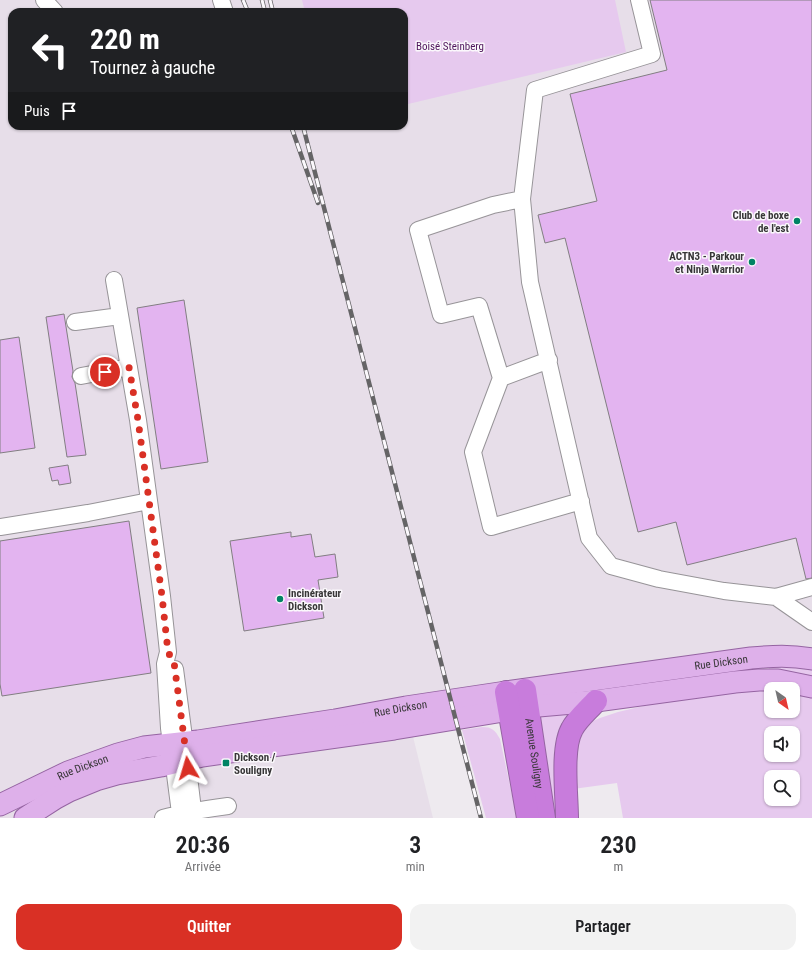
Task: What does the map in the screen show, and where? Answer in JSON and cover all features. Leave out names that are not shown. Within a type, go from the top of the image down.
[{"type":"highway","name":"Avenue Souligny","points":[[517,700],[528,818]]},
{"type":"highway","name":"Avenue Souligny","points":[[517,700],[544,818]]},
{"type":"highway","points":[[567,818],[566,764],[568,738],[574,726],[596,701]]},
{"type":"main road","name":"Rue Dickson","points":[[517,700],[751,658],[796,656],[812,659]]},
{"type":"main road","name":"Rue Dickson","points":[[0,805],[68,772],[118,754],[144,747],[179,752],[406,707],[517,700],[596,701],[748,681],[778,680],[794,682],[812,687]]},
{"type":"main road","name":"Rue Dickson","points":[[26,818],[69,791],[117,774],[161,766],[179,752]]},
{"type":"main road","points":[[2,818],[86,765]]},
{"type":"lane","points":[[44,0],[51,8]]},
{"type":"lane","points":[[639,0],[652,54],[535,90],[522,199],[530,282],[589,538],[611,566],[659,579],[776,597],[812,587]]},
{"type":"lane","points":[[522,199],[493,205],[418,230],[441,315],[479,306],[501,378],[473,452],[491,527],[580,501]]},
{"type":"lane","points":[[114,280],[138,420],[162,596],[168,652],[174,662],[179,752],[189,814]]},
{"type":"lane","points":[[75,322],[120,316]]},
{"type":"lane","points":[[501,378],[549,360]]},
{"type":"lane","points":[[81,376],[129,367]]},
{"type":"lane","points":[[0,527],[88,513],[149,501]]},
{"type":"lane","points":[[776,597],[812,622]]},
{"type":"lane","points":[[162,818],[228,806]]},
{"type":"shaded area","points":[[0,0],[812,0],[812,659],[406,708],[433,818],[0,818]]},
{"type":"green space","name":"Boisé Steinberg","points":[[302,0],[615,0],[626,52],[408,104],[408,8],[304,8]]},
{"type":"green space","points":[[781,665],[812,669],[812,676],[769,669],[769,666]]},
{"type":"green space","points":[[752,690],[764,691],[764,718],[800,718],[800,695],[812,698],[812,818],[623,818],[617,783],[573,789],[574,739],[591,722],[618,712],[656,703]]},
{"type":"green space","points":[[576,709],[560,818],[552,818],[540,717],[541,715]]},
{"type":"green space","points":[[482,727],[493,730],[500,739],[517,818],[486,818],[462,730]]},
{"type":"building","points":[[650,0],[812,0],[812,578],[806,579],[796,538],[687,565],[676,522],[638,532],[565,238],[545,243],[538,215],[597,201],[570,94],[667,70]]},
{"type":"building","points":[[184,300],[208,462],[161,469],[137,308]]},
{"type":"building","points":[[64,314],[73,371],[72,377],[75,383],[86,455],[67,457],[46,317]]},
{"type":"building","points":[[19,337],[35,448],[0,453],[0,340]]},
{"type":"building","points":[[68,465],[71,483],[59,485],[58,480],[52,481],[49,468]]},
{"type":"building","points":[[129,521],[151,673],[2,696],[0,684],[0,541]]},
{"type":"building","name":"Incinérateur Dickson","points":[[291,532],[291,537],[311,534],[315,557],[335,554],[338,577],[318,580],[324,618],[244,631],[230,541]]},
{"type":"railway","points":[[243,0],[246,8]]},
{"type":"railway","points":[[262,0],[264,8]]},
{"type":"railway","points":[[270,0],[272,8]]},
{"type":"railway","points":[[292,130],[318,203]]},
{"type":"railway","points":[[304,130],[481,818]]},
{"type":"place","name":"Club de boxe de l'est","points":[[797,221]]},
{"type":"place","name":"ACTN3 - Parkour et Ninja Warrior","points":[[752,262]]},
{"type":"place","name":"Incinérateur Dickson","points":[[280,599]]},
{"type":"place","name":"Dickson / Souligny","points":[[226,763]]},
{"type":"route","points":[[105,372],[129,367],[138,420],[162,596],[168,652],[174,662],[188,768]]}]
